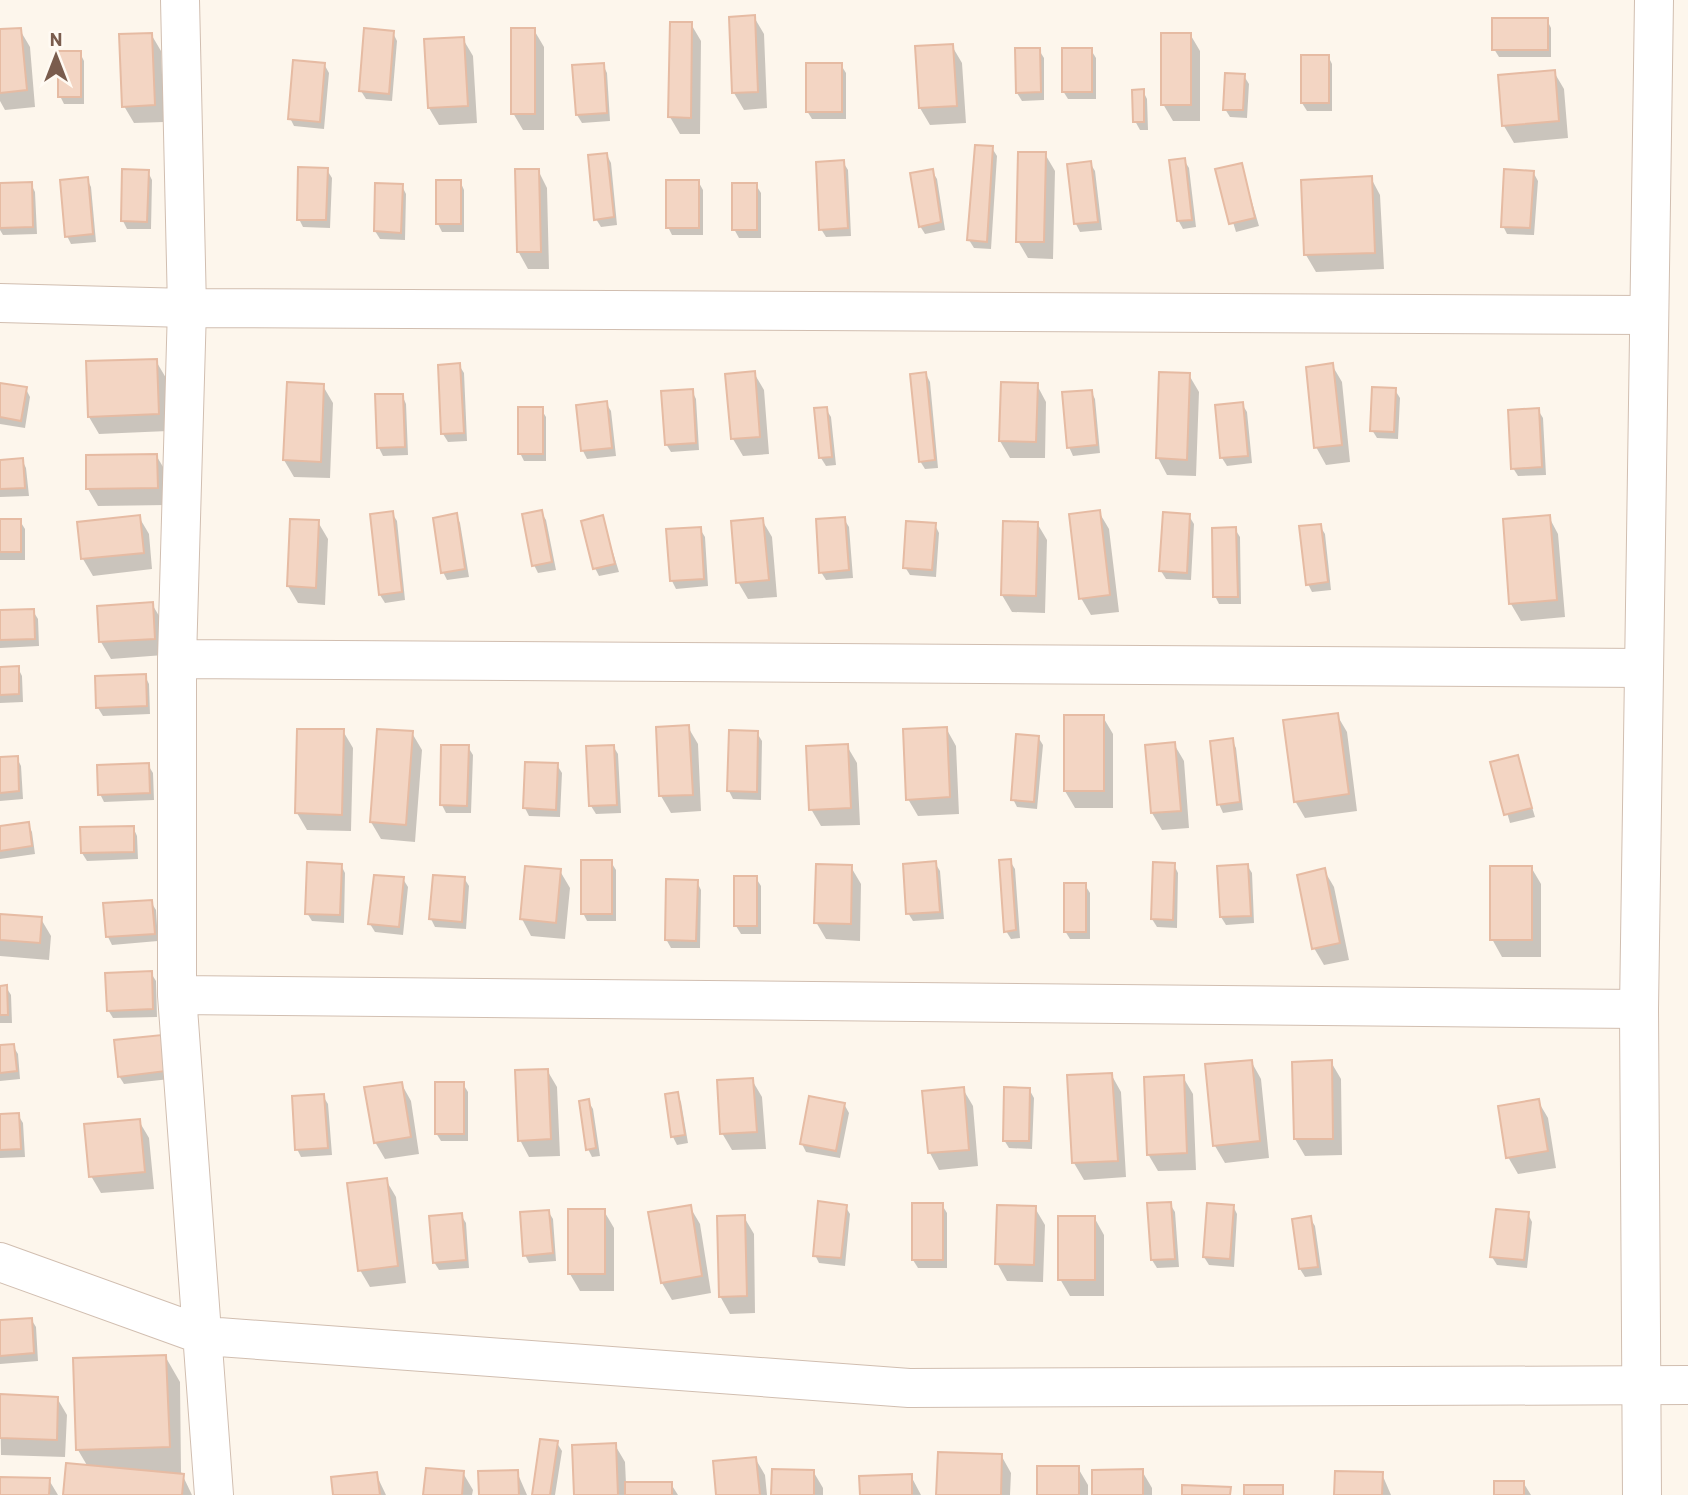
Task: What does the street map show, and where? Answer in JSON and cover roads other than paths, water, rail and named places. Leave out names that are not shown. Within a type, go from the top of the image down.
[{"type":"street","points":[[180,0],[187,308],[177,659],[177,995],[205,1336],[214,1495]]},
{"type":"street","points":[[1642,1495],[1639,1009],[1654,0]]},
{"type":"street","points":[[0,303],[187,308],[1648,315]]},
{"type":"street","points":[[177,659],[1644,668]]},
{"type":"street","points":[[177,995],[1639,1009]]},
{"type":"street","points":[[0,1262],[205,1336],[909,1388],[1688,1385]]}]
